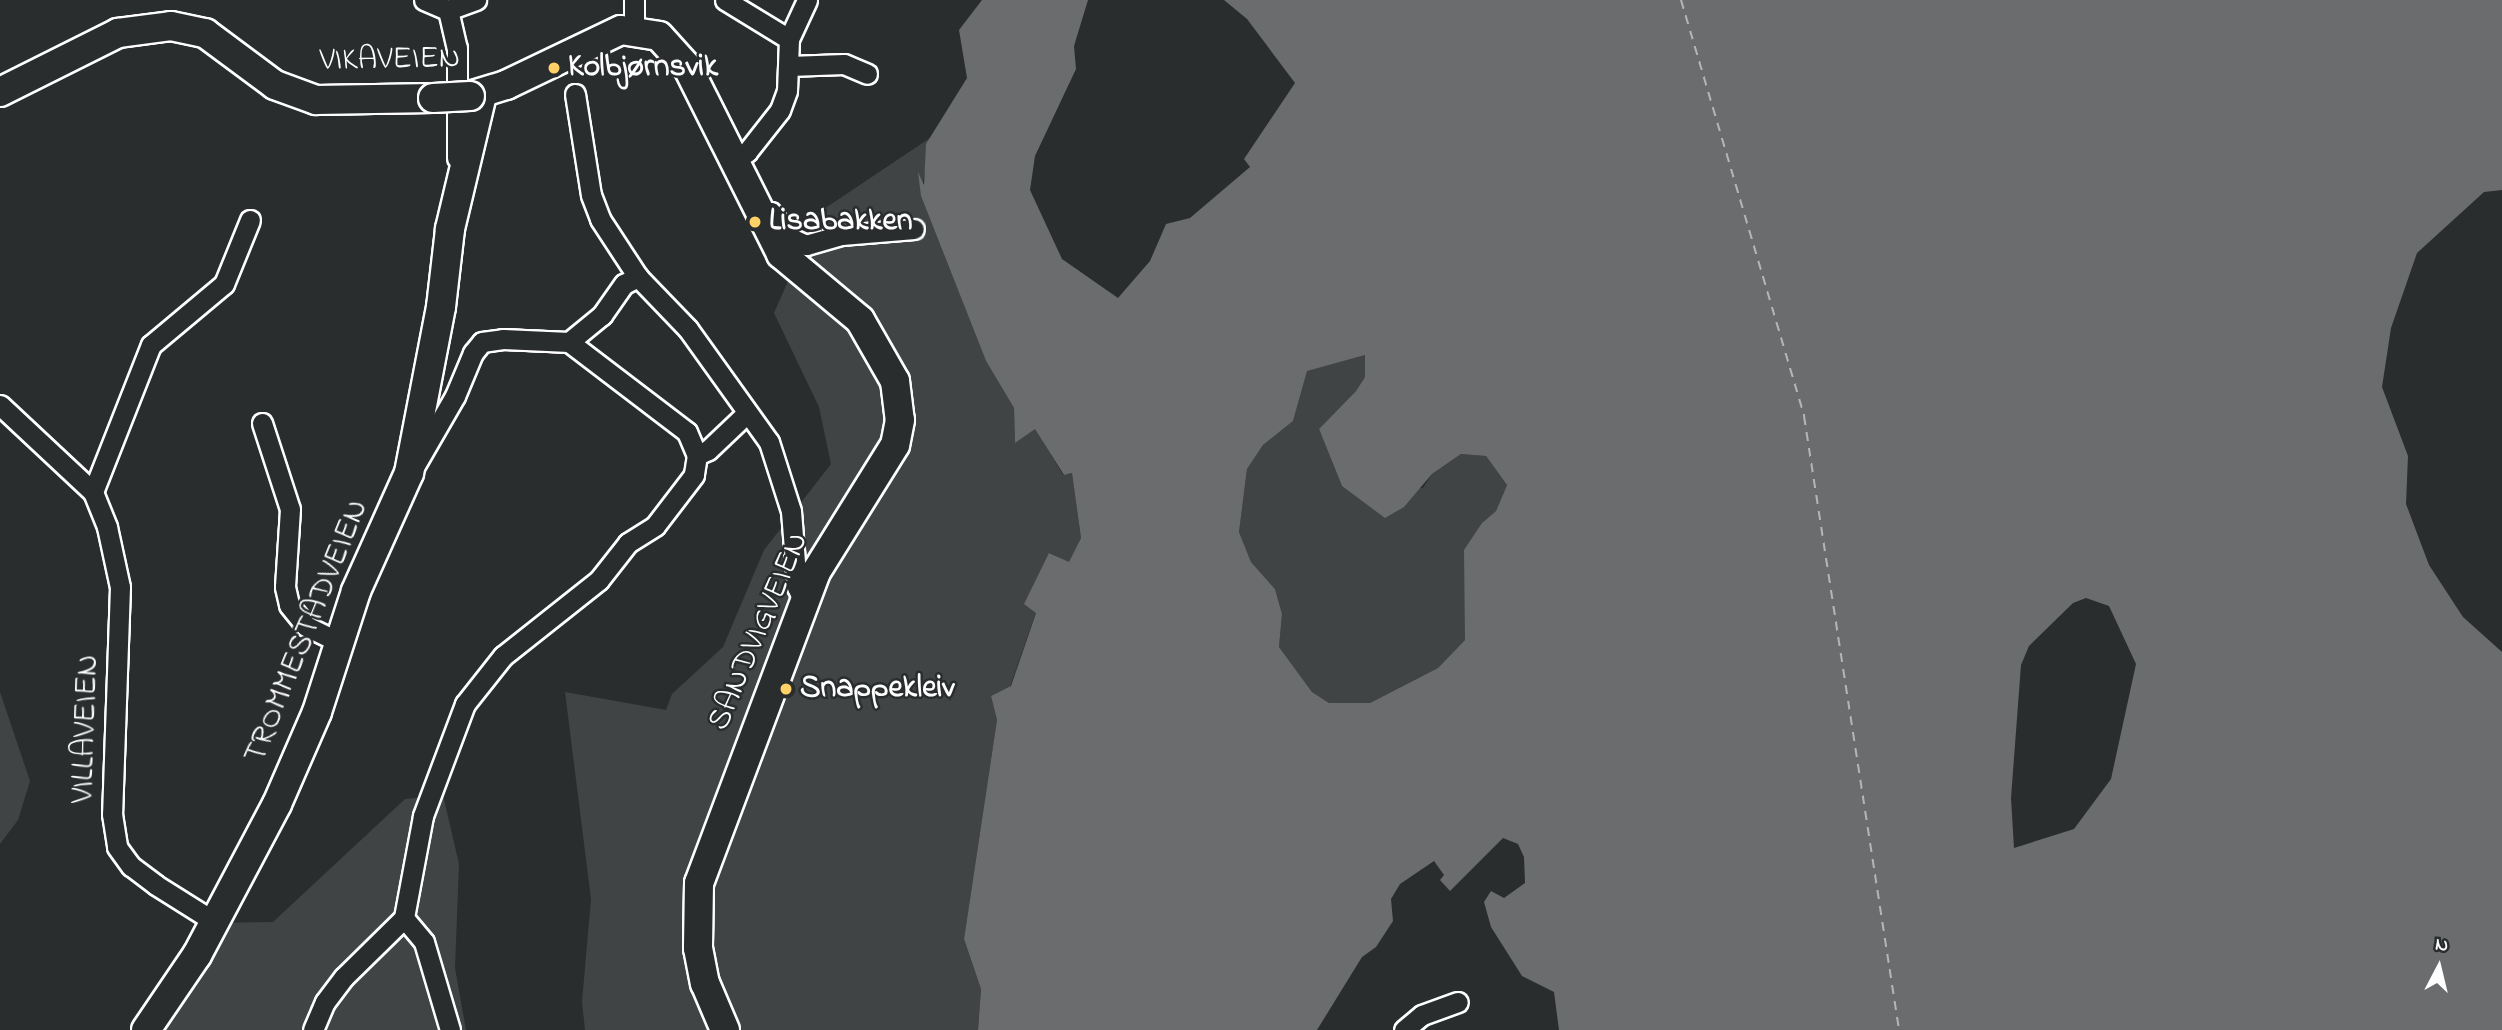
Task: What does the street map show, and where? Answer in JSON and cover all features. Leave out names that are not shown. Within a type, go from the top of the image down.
[{"type":"main road","name":"VIKAVEIEN","points":[[0,92],[108,37],[139,27],[188,27],[218,40],[275,85],[316,100],[476,95],[607,35],[634,29]]},
{"type":"main road","name":"SANDVIGVEIEN","points":[[634,29],[659,36],[677,52],[736,159],[781,254],[860,320],[884,355],[898,397],[899,432],[887,464],[816,572],[699,883],[695,912],[699,958],[725,1030]]},
{"type":"main road","name":"TROMMESTADVEIEN","points":[[146,1030],[215,922],[278,804],[317,712],[356,591],[409,473],[441,307],[450,229],[476,95]]},
{"type":"street","points":[[424,0],[448,10],[476,0]]},
{"type":"street","points":[[634,0],[634,29]]},
{"type":"street","points":[[725,0],[789,39]]},
{"type":"street","points":[[807,0],[789,39],[789,65],[780,110],[736,159],[789,237],[806,245],[842,235],[914,229]]},
{"type":"street","name":"TROMMESTADVEIEN","points":[[448,10],[457,48],[460,110],[450,229]]},
{"type":"street","points":[[789,65],[844,64],[867,74]]},
{"type":"street","points":[[575,94],[591,195],[600,219],[638,277],[688,329],[769,442],[782,471],[791,512],[797,587],[804,602]]},
{"type":"street","points":[[0,405],[93,492],[151,345],[224,284],[250,220]]},
{"type":"street","points":[[569,342],[602,316],[624,284],[638,277]]},
{"type":"street","points":[[313,1030],[324,1002],[344,977],[404,918],[423,816],[465,704],[503,656],[599,580],[628,543],[655,526],[694,475],[697,455],[687,432],[667,414],[569,342],[482,342],[424,456],[409,473]]},
{"type":"street","points":[[697,455],[708,450],[747,413]]},
{"type":"street","points":[[262,423],[290,509],[285,587],[289,605],[306,626],[339,642]]},
{"type":"street","name":"VILLAVEIEN","points":[[93,492],[120,587],[112,814],[117,847],[148,879],[215,922]]},
{"type":"street","points":[[404,918],[424,942],[450,1030]]},
{"type":"street","points":[[1404,1030],[1422,1015],[1458,1002]]},
{"type":"shaded area","points":[[982,0],[1088,0],[1074,46],[1076,69],[1035,156],[1030,190],[1062,259],[1118,298],[1150,261],[1166,224],[1190,218],[1250,167],[1244,159],[1295,83],[1247,19],[1224,0],[2502,0],[2502,190],[2484,192],[2417,253],[2391,328],[2382,387],[2408,456],[2406,504],[2429,565],[2463,617],[2502,652],[2502,1030],[1559,1030],[1554,992],[1522,976],[1491,927],[1484,902],[1491,891],[1504,898],[1525,883],[1524,857],[1518,844],[1503,838],[1450,891],[1440,880],[1444,875],[1434,861],[1400,884],[1391,899],[1393,921],[1376,947],[1362,957],[1317,1030],[978,1030],[981,989],[964,939],[997,720],[991,696],[1011,686],[1036,613],[1024,604],[1049,553],[1069,562],[1081,538],[1072,473],[1064,475],[1035,429],[1015,443],[1014,408],[986,361],[921,196],[918,172],[924,185],[926,144],[967,78],[959,30]],"holes":[[[1365,355],[1365,377],[1356,391],[1319,429],[1342,486],[1385,518],[1404,507],[1432,474],[1461,454],[1486,456],[1507,485],[1496,511],[1482,523],[1464,550],[1465,640],[1438,668],[1370,703],[1329,703],[1312,692],[1279,647],[1282,614],[1275,589],[1251,562],[1239,532],[1247,469],[1263,445],[1293,421],[1307,371]],[[2086,598],[2109,606],[2136,664],[2111,779],[2074,829],[2014,848],[2011,798],[2021,665],[2029,646],[2073,603]]]},
{"type":"shaded area","points":[[930,138],[921,196],[986,361],[1014,408],[1015,443],[1035,428],[1063,475],[1072,473],[1081,538],[1069,563],[1050,553],[1036,612],[1010,687],[991,696],[997,720],[964,939],[981,989],[978,1030],[585,1030],[582,1002],[591,899],[565,692],[666,710],[672,694],[723,647],[764,550],[831,464],[819,407],[774,313],[818,213]]},
{"type":"shaded area","points":[[1365,355],[1365,377],[1356,391],[1319,429],[1342,486],[1423,488],[1432,474],[1461,454],[1486,456],[1507,485],[1496,511],[1482,523],[1465,640],[1438,668],[1370,703],[1329,703],[1312,692],[1279,647],[1282,614],[1275,589],[1251,562],[1239,532],[1247,469],[1263,445],[1293,421],[1307,370]]},
{"type":"shaded area","points":[[0,692],[30,781],[18,820],[0,844]]},
{"type":"shaded area","points":[[443,795],[459,864],[455,968],[466,1030],[149,1030],[216,923],[273,922],[405,799]]},
{"type":"ferry route","points":[[1681,0],[1804,416],[1899,1030]]},
{"type":"place","name":"Kolbjørnsvik","points":[[554,68]]},
{"type":"place","name":"Lisabakken","points":[[755,222]]},
{"type":"place","name":"Snappekleiv","points":[[786,689]]}]
